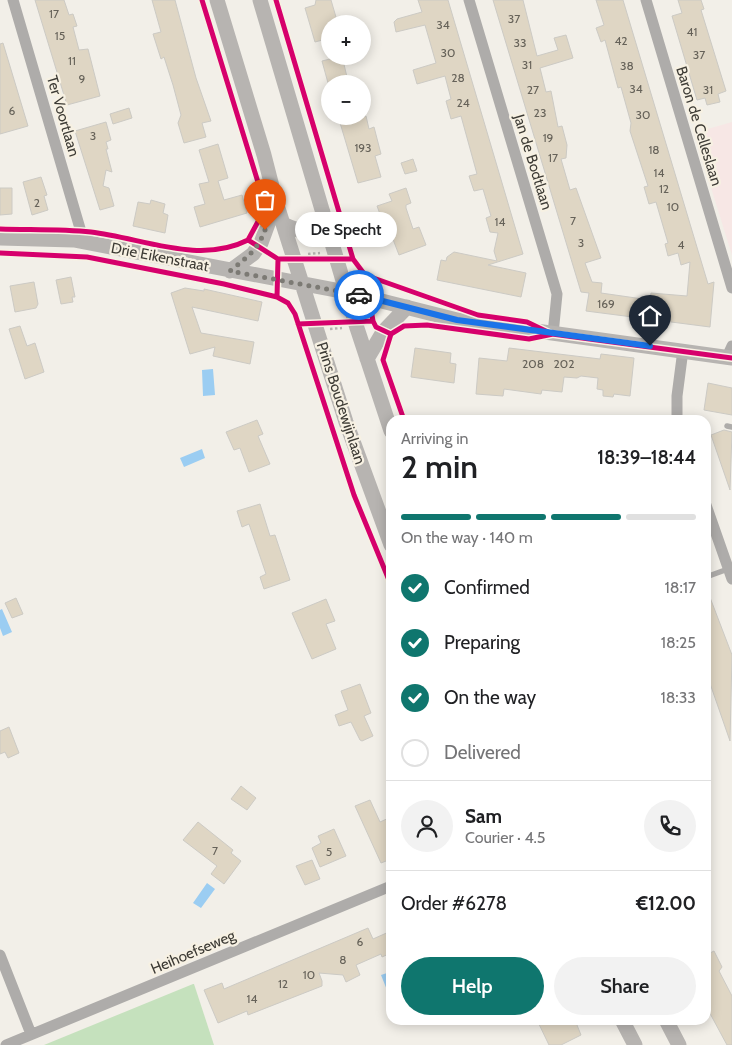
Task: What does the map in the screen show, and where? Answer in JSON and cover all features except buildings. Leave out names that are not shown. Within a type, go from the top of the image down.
[{"type":"main road","name":"Prins Boudewijnlaan","points":[[217,0],[264,155],[276,202],[346,422],[386,531]]},
{"type":"main road","points":[[260,0],[336,259],[386,416]]},
{"type":"main road","points":[[230,271],[253,254],[261,243],[276,202]]},
{"type":"main road","points":[[283,224],[303,232],[311,231],[318,227],[322,220],[322,212]]},
{"type":"main road","name":"Drie Eikenstraat","points":[[0,238],[56,238],[84,242],[346,292],[457,320],[553,334],[730,354]]},
{"type":"main road","points":[[367,359],[383,332],[407,307]]},
{"type":"main road","points":[[625,1025],[635,1045]]},
{"type":"main road","points":[[669,1025],[679,1045]]},
{"type":"street","name":"Ter Voortlaan","points":[[13,0],[84,242]]},
{"type":"street","name":"Jan de Bodtlaan","points":[[469,0],[557,294],[553,334]]},
{"type":"street","name":"Baron de Celleslaan","points":[[646,0],[732,288]]},
{"type":"street","points":[[677,415],[677,396],[683,350]]},
{"type":"street","points":[[711,519],[730,574]]},
{"type":"street","name":"Heihoefseweg","points":[[6,1045],[386,888]]},
{"type":"street","points":[[0,955],[31,1034]]},
{"type":"lane","points":[[711,576],[730,574]]},
{"type":"path","points":[[295,260],[336,259]]},
{"type":"path","points":[[316,327],[356,325]]},
{"type":"shaded area","points":[[732,122],[732,255],[694,133]]},
{"type":"green space","points":[[193,984],[214,1045],[44,1045]]},
{"type":"water","points":[[213,369],[215,395],[203,396],[202,370]]},
{"type":"water","points":[[202,449],[205,458],[184,467],[180,458]]},
{"type":"water","points":[[2,609],[12,632],[3,636],[0,628],[0,610]]},
{"type":"water","points":[[207,883],[215,889],[201,908],[193,903]]},
{"type":"water","points":[[386,973],[386,988],[381,975]]},
{"type":"cycle path","points":[[202,0],[261,192],[261,216],[248,240],[278,259],[277,297]]},
{"type":"cycle path","points":[[276,0],[353,259],[365,275],[373,321],[376,327],[391,334]]},
{"type":"cycle path","points":[[0,229],[91,232],[170,248],[190,250],[210,250],[229,247],[248,240]]},
{"type":"cycle path","points":[[0,253],[87,257],[224,284],[277,297],[288,303],[295,314],[354,495],[386,573]]},
{"type":"cycle path","points":[[278,259],[353,259]]},
{"type":"cycle path","points":[[365,275],[478,315],[527,322],[552,334],[732,358]]},
{"type":"cycle path","points":[[298,324],[373,321]]},
{"type":"cycle path","points":[[402,415],[383,360],[391,334],[404,326],[427,325],[529,339],[553,334]]},
{"type":"way so far","points":[[265,230],[261,243],[253,254],[230,271],[359,295]]},
{"type":"place","name":"De Specht","points":[[265,230]]},
{"type":"route","points":[[359,295],[457,320],[650,346]]}]
